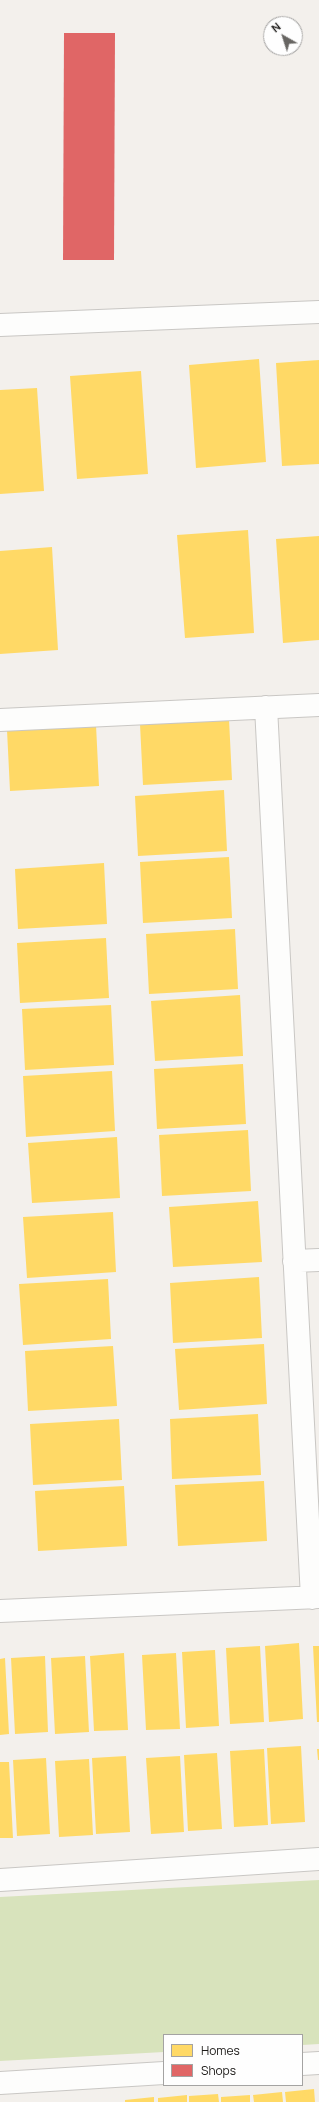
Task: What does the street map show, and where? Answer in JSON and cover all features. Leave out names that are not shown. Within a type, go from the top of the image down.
[{"type":"street","points":[[0,325],[319,312]]},
{"type":"street","points":[[0,720],[319,705]]},
{"type":"street","points":[[0,1611],[315,1598],[294,1261],[266,707]]},
{"type":"street","points":[[294,1261],[319,1260]]},
{"type":"street","points":[[0,1880],[319,1859]]},
{"type":"street","points":[[303,2064],[319,2063]]},
{"type":"street","points":[[0,2083],[163,2073]]},
{"type":"green space","points":[[319,1880],[319,2044],[303,2045],[303,2034],[163,2034],[163,2052],[0,2061],[0,1897]]},
{"type":"building: Homes","points":[[259,359],[266,462],[196,468],[189,365]]},
{"type":"building: Homes","points":[[319,360],[319,464],[282,466],[276,363]]},
{"type":"building: Homes","points":[[141,371],[148,474],[77,479],[70,376]]},
{"type":"building: Homes","points":[[37,388],[44,491],[0,494],[0,390]]},
{"type":"building: Homes","points":[[248,530],[254,633],[185,638],[177,535]]},
{"type":"building: Homes","points":[[319,536],[319,640],[283,643],[276,539]]},
{"type":"building: Homes","points":[[52,547],[58,650],[0,654],[0,551]]},
{"type":"building: Homes","points":[[229,719],[232,780],[143,785],[140,724]]},
{"type":"building: Homes","points":[[96,725],[99,786],[10,791],[7,730]]},
{"type":"building: Homes","points":[[224,790],[227,851],[138,856],[135,796]]},
{"type":"building: Homes","points":[[229,857],[232,918],[143,923],[140,862]]},
{"type":"building: Homes","points":[[104,863],[107,924],[18,929],[15,869]]},
{"type":"building: Homes","points":[[235,929],[238,989],[149,994],[146,934]]},
{"type":"building: Homes","points":[[106,938],[109,998],[20,1003],[17,943]]},
{"type":"building: Homes","points":[[240,995],[243,1056],[155,1061],[151,1001]]},
{"type":"building: Homes","points":[[111,1005],[114,1065],[25,1070],[22,1009]]},
{"type":"building: Homes","points":[[243,1064],[246,1124],[157,1129],[154,1069]]},
{"type":"building: Homes","points":[[112,1071],[115,1131],[26,1137],[23,1076]]},
{"type":"building: Homes","points":[[248,1130],[251,1191],[162,1196],[159,1135]]},
{"type":"building: Homes","points":[[117,1137],[120,1198],[32,1203],[28,1143]]},
{"type":"building: Homes","points":[[258,1201],[262,1262],[173,1267],[169,1207]]},
{"type":"building: Homes","points":[[113,1212],[116,1272],[27,1278],[23,1217]]},
{"type":"building: Homes","points":[[259,1277],[262,1338],[173,1343],[170,1283]]},
{"type":"building: Homes","points":[[108,1279],[111,1339],[23,1345],[19,1284]]},
{"type":"building: Homes","points":[[264,1344],[267,1404],[179,1410],[175,1349]]},
{"type":"building: Homes","points":[[113,1346],[117,1406],[28,1411],[25,1351]]},
{"type":"building: Homes","points":[[258,1414],[261,1475],[172,1479],[170,1419]]},
{"type":"building: Homes","points":[[119,1419],[122,1480],[33,1485],[30,1424]]},
{"type":"building: Homes","points":[[264,1481],[267,1541],[178,1546],[175,1485]]},
{"type":"building: Homes","points":[[124,1486],[127,1546],[38,1551],[35,1491]]},
{"type":"building: Homes","points":[[299,1643],[303,1719],[269,1722],[265,1646]]},
{"type":"building: Homes","points":[[260,1646],[264,1722],[230,1724],[226,1648]]},
{"type":"building: Homes","points":[[313,1646],[319,1646],[319,1722],[317,1722]]},
{"type":"building: Homes","points":[[215,1650],[219,1726],[186,1728],[182,1652]]},
{"type":"building: Homes","points":[[124,1653],[128,1730],[94,1731],[90,1656]]},
{"type":"building: Homes","points":[[176,1653],[180,1729],[146,1730],[142,1655]]},
{"type":"building: Homes","points":[[45,1656],[48,1732],[15,1734],[11,1658]]},
{"type":"building: Homes","points":[[85,1656],[89,1732],[55,1734],[51,1658]]},
{"type":"building: Homes","points":[[5,1658],[9,1734],[0,1735],[0,1659]]},
{"type":"building: Homes","points":[[301,1746],[305,1822],[271,1824],[267,1748]]},
{"type":"building: Homes","points":[[264,1749],[268,1825],[234,1827],[230,1751]]},
{"type":"building: Homes","points":[[317,1749],[319,1749],[319,1760],[318,1760]]},
{"type":"building: Homes","points":[[217,1753],[222,1829],[188,1831],[184,1755]]},
{"type":"building: Homes","points":[[126,1756],[130,1832],[96,1834],[92,1758]]},
{"type":"building: Homes","points":[[180,1756],[184,1832],[151,1834],[146,1758]]},
{"type":"building: Homes","points":[[46,1758],[50,1834],[17,1836],[13,1760]]},
{"type":"building: Homes","points":[[89,1759],[93,1835],[59,1837],[55,1761]]},
{"type":"building: Homes","points":[[0,1762],[9,1762],[13,1838],[0,1838]]},
{"type":"building: Homes","points":[[314,2089],[315,2102],[286,2102],[285,2092]]},
{"type":"building: Homes","points":[[282,2092],[283,2102],[254,2102],[253,2095]]},
{"type":"building: Homes","points":[[218,2094],[219,2102],[189,2102],[189,2096]]},
{"type":"building: Homes","points":[[187,2095],[187,2102],[158,2102],[158,2098]]},
{"type":"building: Homes","points":[[250,2095],[250,2102],[221,2102],[221,2097]]},
{"type":"building: Homes","points":[[154,2097],[154,2102],[125,2102],[125,2100]]},
{"type":"building: Shops","points":[[64,33],[115,33],[114,260],[63,260]]}]
